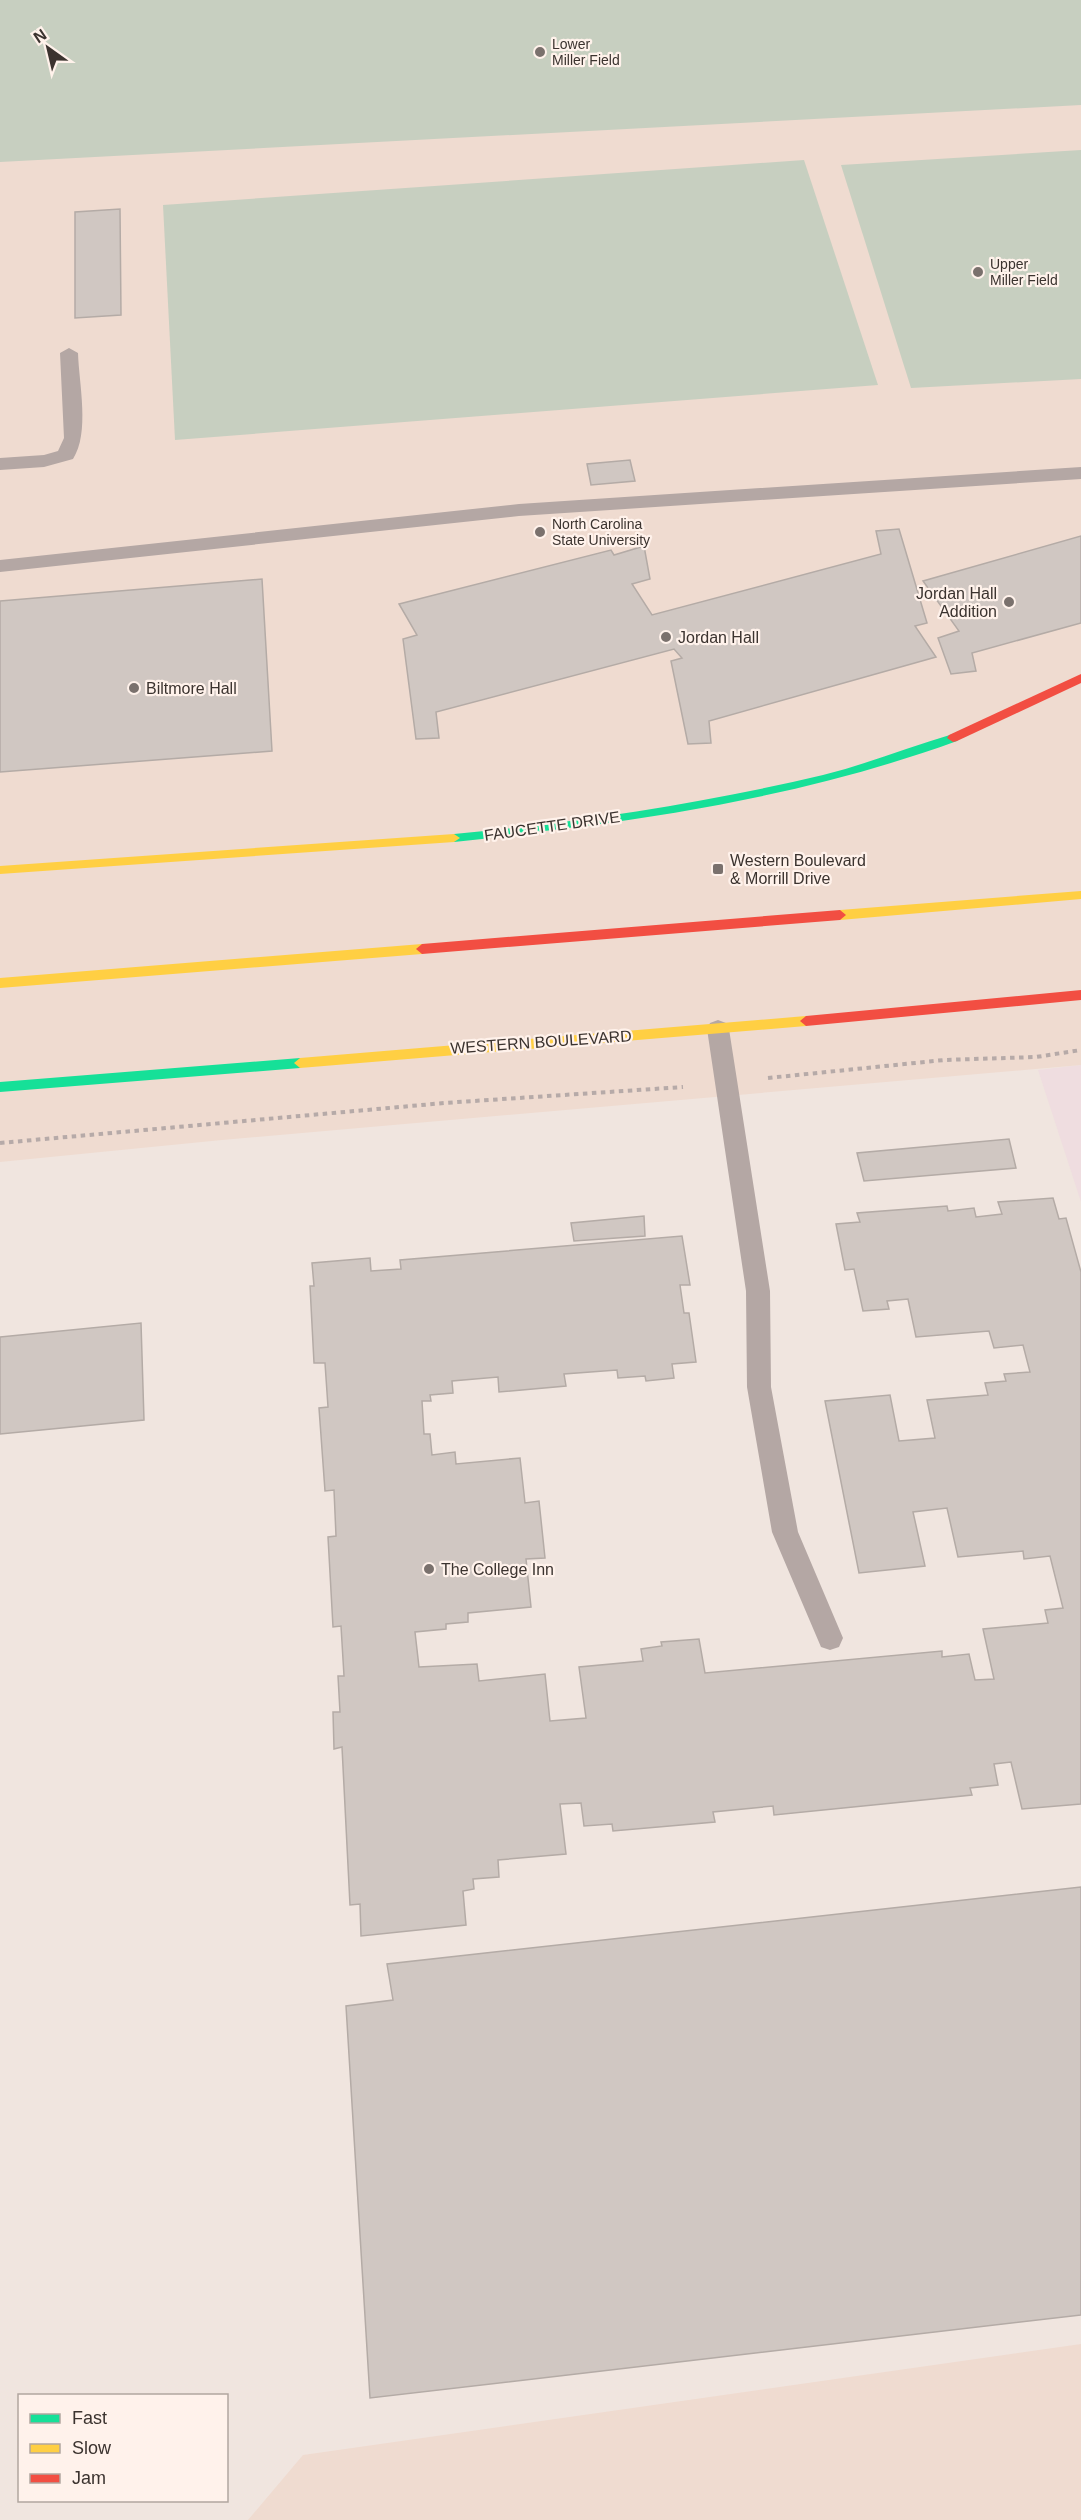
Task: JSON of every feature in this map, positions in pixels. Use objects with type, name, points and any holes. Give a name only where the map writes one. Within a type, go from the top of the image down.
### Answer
[{"type":"main road","name":"FAUCETTE DRIVE","points":[[0,870],[476,836],[688,807],[774,792],[849,774],[918,752],[980,728],[1081,678]]},
{"type":"main road","points":[[0,983],[1081,895]]},
{"type":"main road","name":"WESTERN BOULEVARD","points":[[0,1087],[717,1029],[1081,995]]},
{"type":"lane","points":[[0,464],[44,461],[66,455],[73,438],[69,353]]},
{"type":"lane","points":[[0,566],[519,510],[1081,473]]},
{"type":"lane","points":[[717,1029],[758,1290],[759,1386],[785,1532],[830,1638]]},
{"type":"path","points":[[783,1077],[944,1060],[1036,1057],[1081,1050]]},
{"type":"path","points":[[0,1143],[444,1103],[668,1088]]},
{"type":"shaded area","name":"North Carolina State University","points":[[0,0],[1081,0],[1081,1065],[222,1140],[0,1162]]},
{"type":"shaded area","points":[[1081,1065],[1081,1202],[1038,1070]]},
{"type":"shaded area","points":[[1081,2344],[1081,2520],[248,2520],[303,2455]]},
{"type":"green space","name":"Lower Miller Field","points":[[0,0],[1081,0],[1081,105],[0,162]]},
{"type":"green space","name":"Upper Miller Field","points":[[1081,150],[1081,379],[911,388],[841,165]]},
{"type":"green space","points":[[804,160],[878,385],[175,440],[163,205]]},
{"type":"building","points":[[120,209],[121,315],[75,318],[75,212]]},
{"type":"building","points":[[630,460],[635,481],[591,485],[587,464]]},
{"type":"building","name":"Jordan Hall","points":[[899,529],[927,623],[915,626],[936,657],[709,721],[711,743],[688,744],[671,661],[682,658],[674,649],[436,712],[439,738],[416,739],[403,639],[417,635],[399,604],[611,550],[614,555],[644,546],[650,579],[632,584],[652,615],[881,554],[876,531]]},
{"type":"building","name":"Jordan Hall Addition","points":[[1081,536],[1081,623],[972,653],[976,671],[951,674],[938,638],[959,631],[923,581]]},
{"type":"building","name":"Biltmore Hall","points":[[262,579],[272,751],[0,772],[0,601]]},
{"type":"building","points":[[1009,1139],[1016,1168],[864,1181],[857,1153]]},
{"type":"building","name":"The College Inn","points":[[1053,1198],[1059,1219],[1066,1218],[1081,1272],[1081,1804],[1022,1809],[1011,1762],[994,1764],[998,1785],[970,1788],[972,1795],[774,1815],[773,1806],[713,1812],[715,1822],[613,1831],[612,1824],[584,1826],[581,1803],[560,1804],[566,1854],[498,1860],[499,1877],[473,1879],[474,1889],[463,1891],[466,1925],[361,1936],[360,1904],[350,1905],[342,1747],[334,1749],[333,1712],[340,1712],[338,1676],[344,1676],[341,1626],[333,1627],[328,1537],[336,1536],[334,1490],[325,1491],[319,1408],[328,1407],[325,1363],[314,1363],[310,1286],[314,1286],[312,1263],[370,1258],[371,1271],[401,1269],[400,1260],[682,1236],[690,1285],[680,1285],[684,1313],[689,1313],[696,1362],[672,1364],[674,1378],[646,1381],[645,1376],[618,1378],[617,1370],[564,1374],[566,1386],[499,1392],[498,1377],[452,1381],[453,1393],[430,1395],[431,1401],[422,1401],[424,1434],[430,1434],[432,1455],[455,1452],[456,1464],[520,1458],[525,1503],[539,1501],[545,1558],[526,1559],[531,1607],[468,1613],[468,1622],[446,1624],[446,1629],[415,1632],[419,1667],[477,1664],[479,1681],[545,1674],[550,1721],[586,1718],[579,1667],[643,1661],[641,1649],[662,1646],[661,1642],[699,1639],[705,1673],[942,1651],[942,1657],[969,1654],[975,1680],[994,1679],[983,1629],[1048,1623],[1045,1610],[1063,1608],[1050,1556],[1024,1559],[1023,1551],[958,1557],[947,1508],[913,1512],[925,1566],[859,1573],[825,1401],[890,1395],[899,1441],[935,1438],[927,1400],[988,1395],[985,1383],[1006,1381],[1004,1374],[1030,1372],[1023,1345],[994,1348],[989,1331],[916,1337],[908,1299],[887,1301],[889,1309],[863,1311],[854,1269],[845,1270],[836,1224],[860,1222],[857,1213],[947,1206],[948,1211],[974,1208],[976,1217],[1002,1214],[998,1202]]},
{"type":"building","points":[[644,1216],[645,1236],[574,1241],[571,1223]]},
{"type":"building","points":[[141,1323],[144,1420],[0,1434],[0,1337]]},
{"type":"building","points":[[1081,1887],[1081,2315],[370,2398],[346,2006],[393,2000],[387,1964]]},
{"type":"traffic: fast","points":[[454,838],[604,819],[737,798],[868,767],[953,738]]},
{"type":"traffic: fast","points":[[0,1087],[300,1063]]},
{"type":"traffic: slow","points":[[0,870],[454,838]]},
{"type":"traffic: slow","points":[[840,915],[1081,895]]},
{"type":"traffic: slow","points":[[0,983],[422,949]]},
{"type":"traffic: slow","points":[[300,1063],[806,1021]]},
{"type":"traffic: jam","points":[[953,738],[1081,678]]},
{"type":"traffic: jam","points":[[422,949],[840,915]]},
{"type":"traffic: jam","points":[[806,1021],[1081,995]]},
{"type":"place","name":"Lower Miller Field","points":[[540,52]]},
{"type":"place","name":"Upper Miller Field","points":[[978,272]]},
{"type":"place","name":"North Carolina State University","points":[[540,532]]},
{"type":"place","name":"Jordan Hall Addition","points":[[1009,602]]},
{"type":"place","name":"Jordan Hall","points":[[666,637]]},
{"type":"place","name":"Biltmore Hall","points":[[134,688]]},
{"type":"place","name":"Western Boulevard & Morrill Drive","points":[[718,869]]},
{"type":"place","name":"The College Inn","points":[[429,1569]]}]
